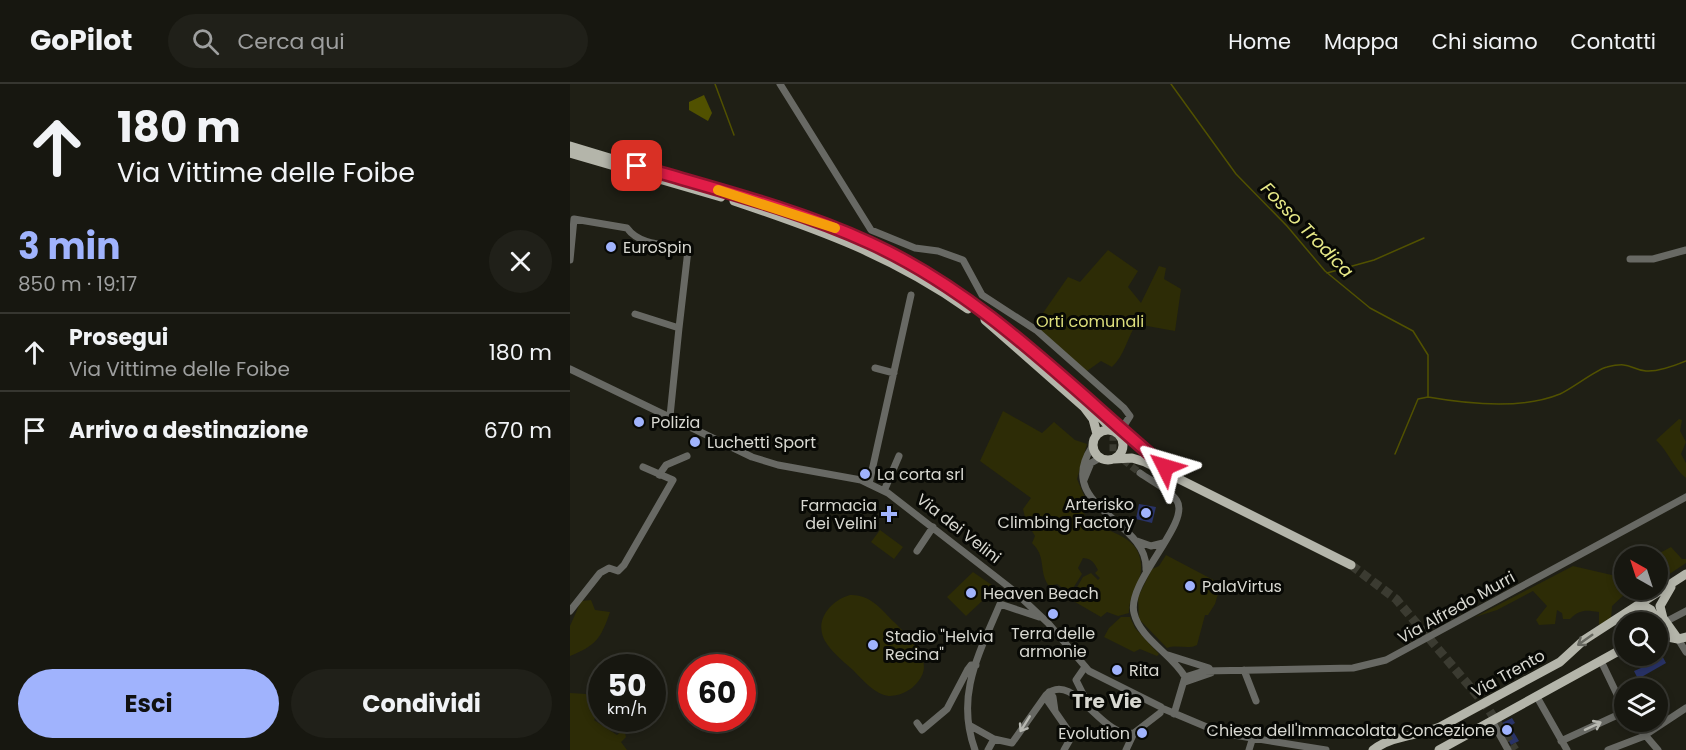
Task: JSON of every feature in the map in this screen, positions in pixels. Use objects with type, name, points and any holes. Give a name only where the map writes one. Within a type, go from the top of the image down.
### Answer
[{"type":"main road","points":[[570,146],[798,215],[871,243],[950,288],[1009,330],[1183,482]]},
{"type":"main road","points":[[570,153],[734,201],[825,232],[904,268],[962,304],[1018,347],[1084,407],[1093,418],[1097,434],[1092,447],[1100,458],[1139,460],[1351,565]]},
{"type":"main road","points":[[1066,379],[1112,430],[1119,434],[1123,442],[1183,482]]},
{"type":"main road","points":[[1097,434],[1112,430]]},
{"type":"main road","points":[[1114,459],[1121,452],[1123,442]]},
{"type":"main road","name":"Via Trento","points":[[1377,749],[1396,738],[1431,731],[1560,662],[1584,640],[1686,574]]},
{"type":"main road","points":[[1658,612],[1661,602],[1674,583]]},
{"type":"main road","points":[[1634,608],[1644,606],[1652,612]]},
{"type":"main road","points":[[1670,622],[1682,638]]},
{"type":"main road","points":[[1440,750],[1614,654]]},
{"type":"street","points":[[780,84],[871,230],[915,248],[938,251],[963,260],[982,295],[1036,330],[1124,408],[1130,416],[1124,427]]},
{"type":"street","points":[[570,260],[574,219],[627,228],[633,236],[645,242],[685,249],[670,416]]},
{"type":"street","points":[[1630,259],[1653,259],[1686,250]]},
{"type":"street","points":[[869,484],[911,295]]},
{"type":"street","points":[[635,314],[679,328]]},
{"type":"street","points":[[875,368],[894,373]]},
{"type":"street","name":"Via dei Velini","points":[[570,369],[752,457],[778,465],[869,484],[884,491],[998,577],[1043,619],[1085,667],[1158,710],[1221,733],[1326,750]]},
{"type":"street","points":[[1092,447],[1082,470],[1084,482],[1098,505],[1133,539],[1146,559],[1146,571]]},
{"type":"street","points":[[660,475],[666,465],[687,456]]},
{"type":"street","points":[[884,491],[899,456]]},
{"type":"street","points":[[1084,482],[1091,463],[1100,458]]},
{"type":"street","points":[[570,611],[600,573],[609,568],[618,570],[624,565],[673,480],[643,467]]},
{"type":"street","points":[[1140,473],[1178,503],[1180,512],[1146,571],[1134,600],[1134,614],[1146,633],[1166,654],[1185,680]]},
{"type":"street","name":"Via Alfredo Murri","points":[[1219,670],[1353,668],[1386,660],[1686,496]]},
{"type":"street","points":[[917,551],[933,527]]},
{"type":"street","points":[[1133,539],[1151,546],[1163,543]]},
{"type":"street","points":[[975,750],[965,702],[976,665],[1000,604],[1018,608],[1043,619]]},
{"type":"street","points":[[1670,622],[1686,611]]},
{"type":"street","points":[[1682,638],[1686,652]]},
{"type":"street","points":[[1166,654],[1219,670]]},
{"type":"street","points":[[1601,661],[1614,689]]},
{"type":"street","points":[[917,723],[922,730],[947,709],[968,669],[976,665]]},
{"type":"street","points":[[1085,667],[1076,680],[1093,712]]},
{"type":"street","points":[[1174,714],[1185,680],[1197,672],[1219,670]]},
{"type":"street","points":[[1244,670],[1256,701]]},
{"type":"street","points":[[969,725],[994,739],[1012,743],[1053,689],[1067,690],[1118,732],[1134,733]]},
{"type":"street","points":[[1047,694],[1053,697],[1055,711],[1072,736],[1064,750]]},
{"type":"street","points":[[1537,697],[1567,750]]},
{"type":"street","points":[[1608,750],[1646,735],[1686,708]]},
{"type":"street","points":[[1126,750],[1134,733],[1158,710]]},
{"type":"street","points":[[1561,741],[1614,715]]},
{"type":"street","points":[[1492,721],[1508,750]]},
{"type":"street","points":[[1643,732],[1658,750]]},
{"type":"street","points":[[1250,750],[1253,737]]},
{"type":"street","points":[[988,750],[994,739]]},
{"type":"green space","name":"Orti comunali","points":[[1108,250],[1138,271],[1128,287],[1141,303],[1159,266],[1166,268],[1164,279],[1181,289],[1175,331],[1136,324],[1122,353],[1112,367],[1101,361],[1087,371],[1034,326],[1068,277],[1080,282]]},
{"type":"green space","points":[[1003,411],[1042,433],[1054,422],[1075,440],[1087,444],[1077,479],[1086,500],[1080,505],[1083,512],[1094,523],[1127,540],[1139,554],[1141,571],[1129,606],[1129,613],[1118,616],[1107,612],[1101,617],[1070,599],[1083,577],[1091,573],[1098,580],[1100,578],[1095,573],[1098,570],[1089,559],[1083,558],[1078,568],[1082,574],[1070,593],[1057,584],[1049,586],[1037,548],[1032,543],[1035,536],[1026,521],[1023,509],[1031,498],[980,461]]},
{"type":"green space","points":[[1679,419],[1682,420],[1680,431],[1686,442],[1681,454],[1686,463],[1686,478],[1656,440]]},
{"type":"green space","points":[[880,530],[903,547],[894,559],[871,542]]},
{"type":"green space","points":[[1671,547],[1682,559],[1686,559],[1686,563],[1668,575],[1668,549]]},
{"type":"green space","points":[[1166,555],[1221,584],[1215,604],[1208,615],[1205,615],[1197,645],[1194,646],[1167,648],[1139,619],[1138,597],[1152,569],[1159,566]]},
{"type":"green space","points":[[1573,566],[1614,576],[1614,600],[1618,600],[1612,606],[1611,619],[1599,625],[1599,612],[1580,612],[1570,619],[1563,619],[1562,613],[1557,610],[1555,624],[1539,625],[1536,620],[1547,606],[1533,591],[1497,610],[1475,617]]},
{"type":"green space","name":"Heaven Beach","points":[[973,572],[996,588],[966,616],[947,597]]},
{"type":"green space","points":[[850,595],[857,595],[875,603],[908,636],[920,652],[924,669],[921,677],[909,690],[889,696],[874,690],[827,644],[821,628],[825,614],[835,602]]},
{"type":"green space","points":[[591,600],[595,610],[610,612],[607,621],[600,635],[591,645],[570,656],[570,626],[581,601]]},
{"type":"green space","points":[[1121,617],[1130,617],[1135,628],[1159,654],[1157,656],[1140,649],[1134,652],[1104,637],[1109,628]]},
{"type":"green space","points":[[570,693],[588,694],[588,732],[612,732],[617,735],[625,732],[626,737],[621,742],[627,750],[570,750]]},
{"type":"shaded area","points":[[704,95],[712,113],[708,121],[689,110],[689,102]]},
{"type":"building","name":"Arterisko Climbing Factory","points":[[1139,504],[1156,507],[1152,523],[1136,519]]},
{"type":"building","points":[[1640,666],[1661,666],[1638,678],[1634,671],[1641,668]]},
{"type":"building","name":"Chiesa dell'Immacolata Concezione","points":[[1512,718],[1515,723],[1510,726],[1519,741],[1511,745],[1500,724]]},
{"type":"waterway","points":[[715,84],[734,135]]},
{"type":"waterway","name":"Fosso Trodica","points":[[1171,84],[1236,174],[1287,226],[1325,271],[1370,308],[1413,331],[1428,355],[1428,397],[1494,404],[1529,402],[1560,394],[1607,367],[1625,365],[1651,371],[1686,361]]},
{"type":"waterway","points":[[1327,273],[1374,260],[1424,238]]},
{"type":"waterway","points":[[1395,454],[1418,399],[1428,397]]},
{"type":"tunnel","points":[[1123,427],[1113,438],[1113,452],[1140,473]]},
{"type":"tunnel","points":[[1351,565],[1396,599],[1487,707],[1515,750]]},
{"type":"slow traffic","points":[[718,190],[835,228]]},
{"type":"place","name":"EuroSpin","points":[[611,247]]},
{"type":"place","name":"Polizia","points":[[639,422]]},
{"type":"place","name":"Luchetti Sport","points":[[695,442]]},
{"type":"place","name":"La corta srl","points":[[865,474]]},
{"type":"place","name":"Arterisko Climbing Factory","points":[[1146,513]]},
{"type":"place","name":"Farmacia dei Velini","points":[[889,514]]},
{"type":"place","name":"PalaVirtus","points":[[1190,586]]},
{"type":"place","name":"Heaven Beach","points":[[971,593]]},
{"type":"place","name":"Terra delle armonie","points":[[1053,614]]},
{"type":"place","name":"Stadio \"Helvia Recina\"","points":[[873,645]]},
{"type":"place","name":"Rita","points":[[1117,670]]},
{"type":"place","name":"Chiesa dell'Immacolata Concezione","points":[[1507,730]]},
{"type":"place","name":"Evolution","points":[[1142,733]]},
{"type":"district","name":"Tre Vie","points":[[1107,701]]},
{"type":"route","points":[[637,166],[828,225],[871,243],[914,266],[950,288],[1009,330],[1165,467]]}]
